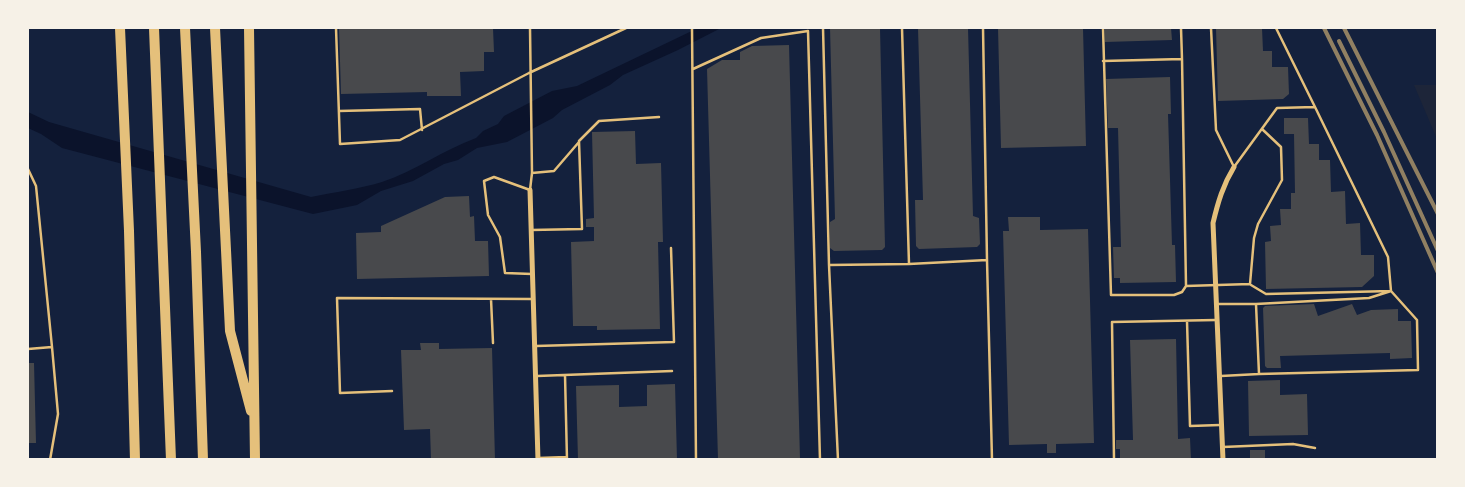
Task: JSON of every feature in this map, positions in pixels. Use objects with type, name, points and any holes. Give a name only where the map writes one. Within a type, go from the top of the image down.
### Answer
[{"type":"highway","points":[[120,28],[135,460]]},
{"type":"highway","points":[[154,28],[171,460]]},
{"type":"highway","points":[[185,28],[196,252],[203,460]]},
{"type":"highway","points":[[214,28],[230,331],[255,427]]},
{"type":"highway","points":[[249,28],[255,460]]},
{"type":"street","points":[[1223,460],[1214,223],[1218,200],[1234,167]]},
{"type":"street","points":[[530,190],[538,459]]},
{"type":"lane","points":[[336,28],[340,144],[400,140],[529,73],[626,28]]},
{"type":"lane","points":[[530,28],[529,73],[532,174],[530,190],[494,177],[484,181],[488,215],[500,237],[504,273],[532,274]]},
{"type":"lane","points":[[692,28],[696,460]]},
{"type":"lane","points":[[823,28],[829,266],[838,460]]},
{"type":"lane","points":[[902,28],[908,264]]},
{"type":"lane","points":[[983,28],[992,460]]},
{"type":"lane","points":[[1102,28],[1111,295],[1174,295],[1182,292],[1186,286],[1182,28]]},
{"type":"lane","points":[[1211,28],[1216,130],[1234,167],[1277,108],[1315,107]]},
{"type":"lane","points":[[1220,376],[1418,370],[1417,320],[1391,291],[1388,257],[1276,28]]},
{"type":"lane","points":[[693,69],[761,38],[808,31],[820,460]]},
{"type":"lane","points":[[1103,61],[1182,59]]},
{"type":"lane","points":[[339,111],[420,109],[422,130]]},
{"type":"lane","points":[[532,174],[554,171],[599,121],[658,117]]},
{"type":"lane","points":[[1250,284],[1254,238],[1258,224],[1282,180],[1281,147],[1262,129]]},
{"type":"lane","points":[[531,230],[582,229],[580,141]]},
{"type":"lane","points":[[28,169],[36,186],[58,414],[50,460]]},
{"type":"lane","points":[[535,346],[674,342],[671,248]]},
{"type":"lane","points":[[829,266],[987,260]]},
{"type":"lane","points":[[1186,286],[1250,284],[1266,294],[1391,291]]},
{"type":"lane","points":[[1217,304],[1256,304],[1369,298],[1391,291]]},
{"type":"lane","points":[[392,392],[340,393],[337,298],[533,299]]},
{"type":"lane","points":[[491,299],[493,343]]},
{"type":"lane","points":[[1256,304],[1259,374]]},
{"type":"lane","points":[[1114,459],[1112,322],[1218,320]]},
{"type":"lane","points":[[1187,321],[1190,426],[1222,425]]},
{"type":"lane","points":[[28,348],[52,348]]},
{"type":"lane","points":[[535,376],[672,371]]},
{"type":"lane","points":[[538,459],[567,458],[565,375]]},
{"type":"lane","points":[[1223,447],[1293,444],[1315,448]]},
{"type":"shaded area","points":[[698,28],[721,28],[623,75],[610,85],[562,110],[553,118],[507,142],[477,148],[458,160],[444,164],[413,181],[381,191],[357,205],[313,214],[62,148],[28,128],[28,112],[49,122],[311,197],[365,187],[394,177],[476,138],[483,131],[498,124],[504,116],[552,91],[577,86]]},
{"type":"shaded area","points":[[1414,85],[1437,85],[1437,139]]},
{"type":"building","points":[[339,28],[493,28],[494,52],[484,52],[484,71],[460,72],[461,96],[427,96],[427,92],[341,94]]},
{"type":"building","points":[[830,28],[880,28],[885,247],[882,250],[834,251],[830,248],[830,222],[835,219]]},
{"type":"building","points":[[918,28],[968,28],[973,216],[979,218],[980,244],[977,247],[919,249],[916,246],[915,200],[923,200]]},
{"type":"building","points":[[998,28],[1083,28],[1086,146],[1001,148]]},
{"type":"building","points":[[1105,28],[1171,28],[1172,40],[1105,42]]},
{"type":"building","points":[[1216,28],[1262,28],[1263,51],[1272,51],[1272,67],[1288,67],[1289,94],[1283,99],[1218,101]]},
{"type":"building","points":[[789,45],[800,459],[718,460],[707,69],[722,60],[740,60],[740,52],[752,46]]},
{"type":"building","points":[[1170,77],[1171,114],[1168,114],[1172,245],[1175,245],[1176,282],[1120,283],[1120,278],[1114,278],[1113,247],[1121,247],[1118,128],[1108,128],[1106,79]]},
{"type":"building","points":[[1284,118],[1308,118],[1309,144],[1319,144],[1319,160],[1330,160],[1331,192],[1345,191],[1346,224],[1360,223],[1361,255],[1374,255],[1374,276],[1362,287],[1266,289],[1265,242],[1271,241],[1270,226],[1281,225],[1280,209],[1291,209],[1291,193],[1295,193],[1294,134],[1284,134]]},
{"type":"building","points":[[635,131],[636,164],[661,163],[663,242],[658,242],[660,329],[597,330],[597,326],[573,326],[571,242],[594,241],[594,227],[586,227],[586,219],[594,218],[592,132]]},
{"type":"building","points":[[469,196],[470,217],[474,216],[475,241],[488,241],[489,276],[357,279],[356,233],[381,232],[381,226],[445,197]]},
{"type":"building","points":[[1008,217],[1040,217],[1040,230],[1088,229],[1094,443],[1056,444],[1056,453],[1047,453],[1047,444],[1009,445],[1003,231],[1009,231]]},
{"type":"building","points":[[1314,304],[1318,316],[1352,304],[1357,315],[1371,310],[1398,309],[1398,321],[1411,321],[1412,358],[1390,359],[1390,353],[1280,356],[1281,368],[1267,368],[1265,366],[1263,308],[1265,306]]},
{"type":"building","points":[[1176,339],[1178,439],[1190,438],[1191,460],[1120,460],[1120,449],[1116,449],[1116,440],[1133,440],[1130,340]]},
{"type":"building","points":[[420,343],[439,343],[439,349],[492,348],[495,460],[431,460],[430,429],[404,430],[401,350],[421,350]]},
{"type":"building","points":[[28,363],[34,363],[36,443],[28,443]]},
{"type":"building","points":[[1280,380],[1280,395],[1307,394],[1308,435],[1249,436],[1248,381]]},
{"type":"building","points":[[675,384],[677,460],[578,460],[576,386],[619,385],[619,407],[647,406],[647,385]]},
{"type":"building","points":[[1250,450],[1265,450],[1265,460],[1250,460]]},
{"type":"railway","points":[[1324,28],[1377,135],[1438,273]]},
{"type":"railway","points":[[1344,28],[1438,214]]},
{"type":"railway","points":[[1339,41],[1384,132],[1438,251]]}]
